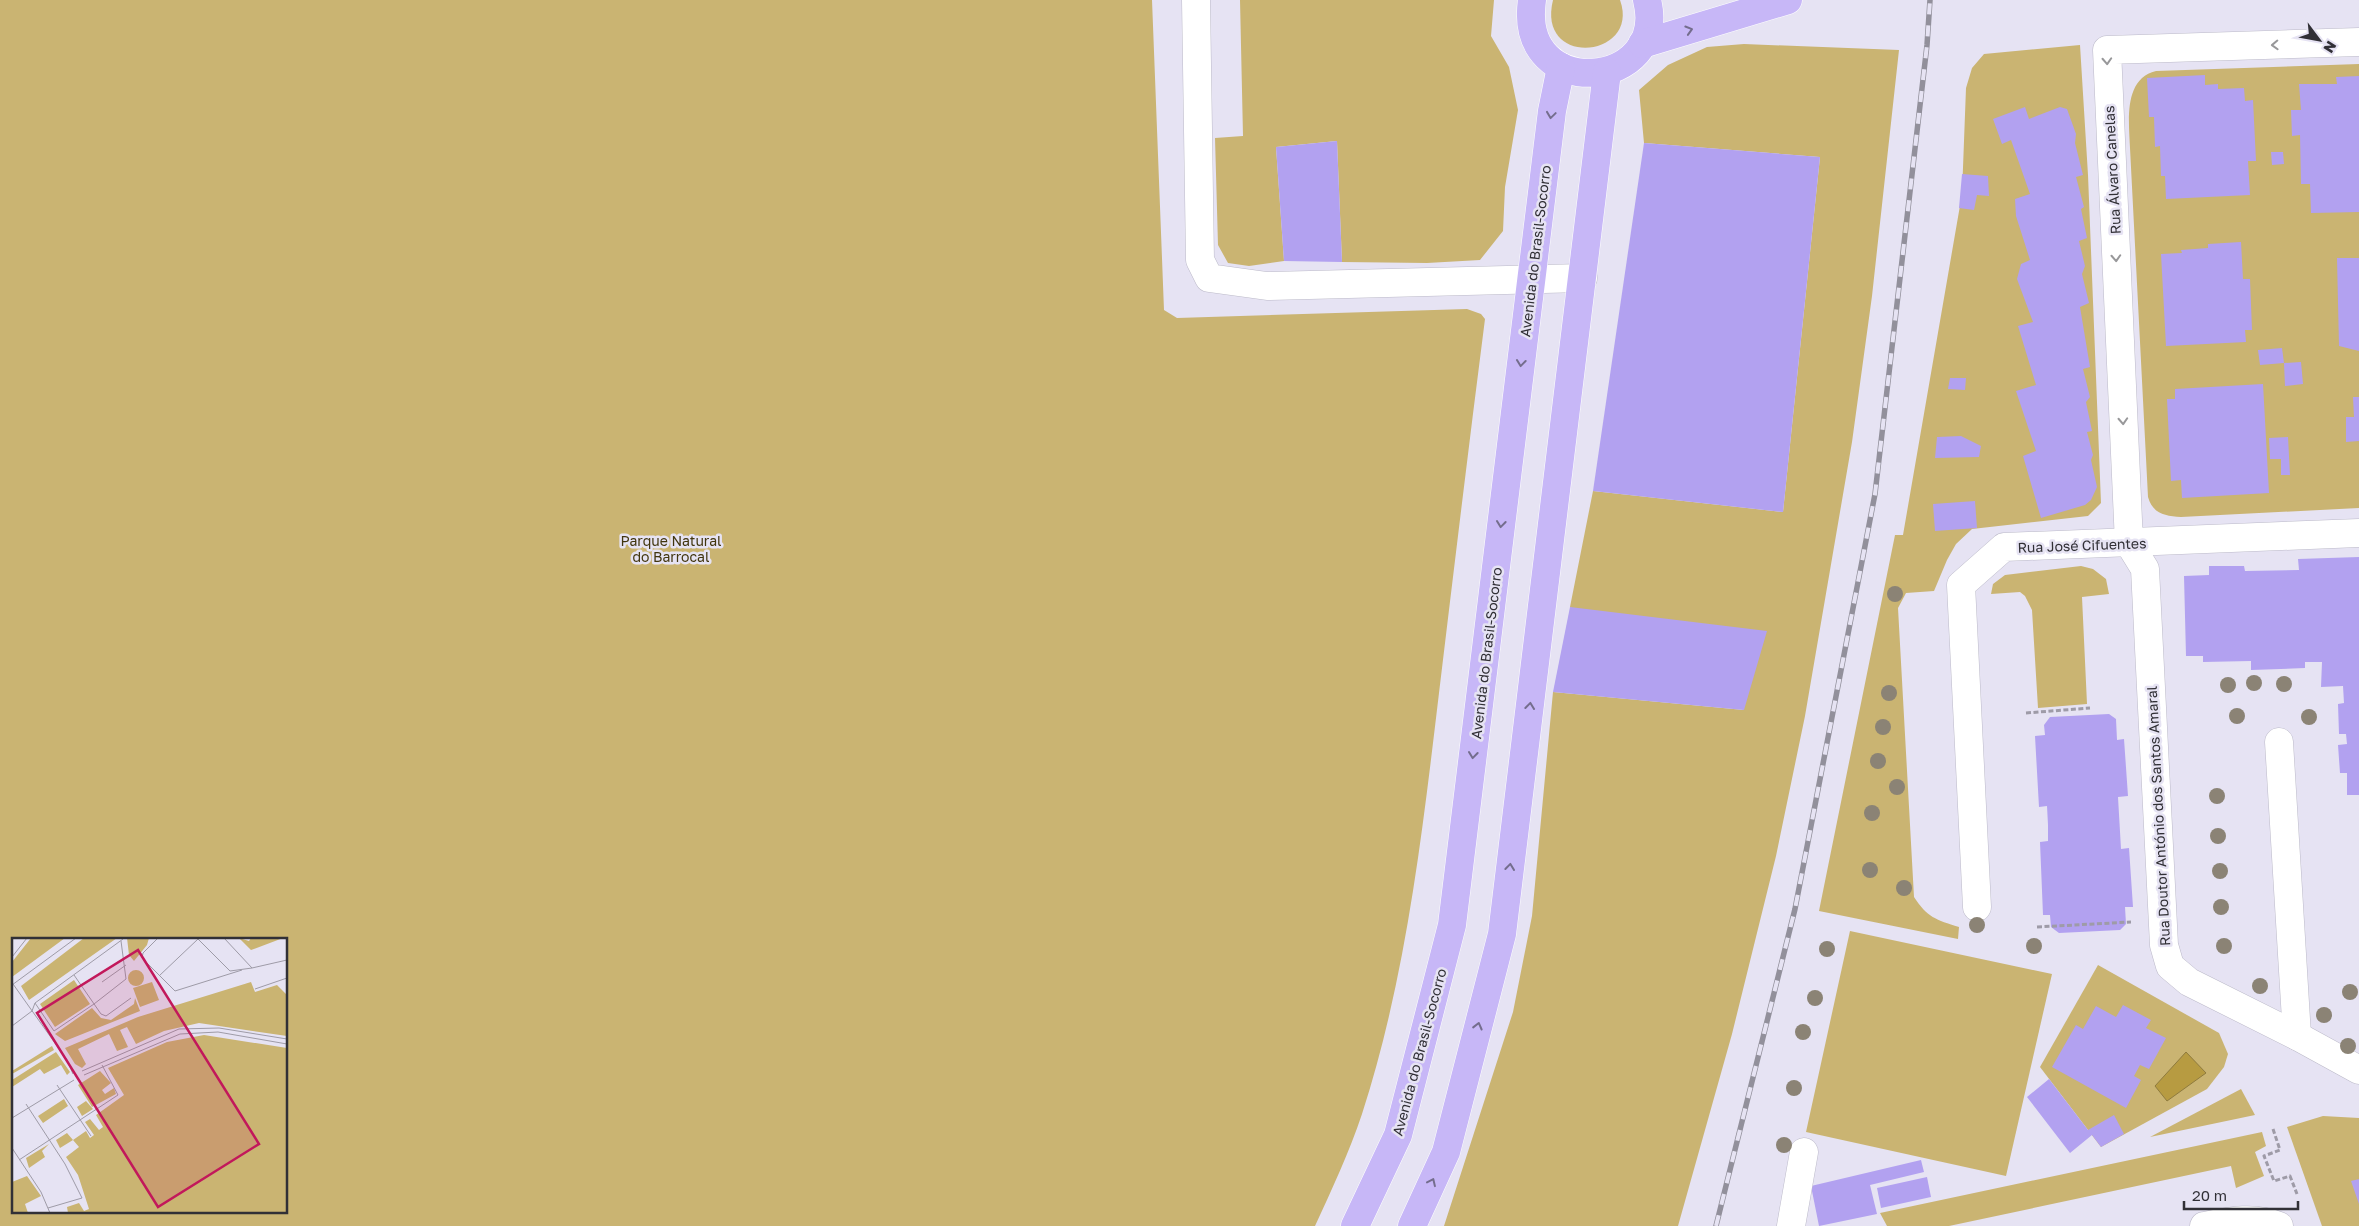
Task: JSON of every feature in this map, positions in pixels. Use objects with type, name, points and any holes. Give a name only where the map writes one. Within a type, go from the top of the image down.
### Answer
[{"type":"main road","points":[[1532,0],[1530,18],[1534,38],[1545,55],[1561,67],[1576,73],[1591,75],[1621,66],[1633,56],[1642,44],[1648,27],[1650,9],[1648,0]]},
{"type":"main road","points":[[1642,44],[1788,0]]},
{"type":"main road","name":"Avenida do Brasil-Socorro","points":[[1356,1226],[1398,1135],[1452,925],[1552,111],[1561,67]]},
{"type":"main road","points":[[1412,1226],[1446,1152],[1502,934],[1583,278],[1606,72]]},
{"type":"street","points":[[1196,0],[1200,260],[1209,278],[1267,286],[1583,278]]},
{"type":"street","name":"Rua Álvaro Canelas","points":[[2129,543],[2107,50],[2359,42]]},
{"type":"street","name":"Rua José Cifuentes","points":[[1977,907],[1961,585],[2004,547],[2359,533]]},
{"type":"street","name":"Rua Doutor António dos Santos Amaral","points":[[2129,543],[2145,569],[2164,945],[2170,966],[2189,982],[2297,1036],[2359,1070]]},
{"type":"street","points":[[2279,742],[2297,1036]]},
{"type":"street","points":[[1791,1226],[1804,1152]]},
{"type":"street","points":[[2204,1226],[2237,1219],[2268,1222],[2279,1226]]},
{"type":"path","points":[[2026,713],[2090,708]]},
{"type":"path","points":[[2037,927],[2131,922]]},
{"type":"path","points":[[2273,1129],[2280,1150],[2264,1156],[2274,1182],[2290,1176],[2297,1194]]},
{"type":"green space","name":"Parque Natural do Barrocal","points":[[0,0],[1152,0],[1164,310],[1177,318],[1467,309],[1481,314],[1485,319],[1426,800],[1411,906],[1390,1011],[1362,1114],[1346,1157],[1315,1226],[0,1226]]},
{"type":"green space","points":[[1240,0],[1494,0],[1491,36],[1509,67],[1518,110],[1505,187],[1503,231],[1480,260],[1427,263],[1342,262],[1337,141],[1276,147],[1284,261],[1249,266],[1228,263],[1218,245],[1215,138],[1243,136]]},
{"type":"green space","points":[[1553,0],[1620,0],[1622,19],[1616,34],[1604,44],[1588,48],[1572,46],[1559,37],[1552,22]]},
{"type":"green space","points":[[1744,44],[1899,50],[1872,296],[1852,442],[1805,716],[1776,856],[1732,1034],[1678,1226],[1444,1226],[1513,1012],[1532,916],[1553,692],[1744,710],[1570,607],[1593,491],[1783,512],[1820,157],[1644,143],[1639,90],[1668,65],[1707,47]]},
{"type":"green space","points":[[2080,45],[2088,175],[2101,503],[2088,516],[1972,529],[1956,544],[1934,591],[1906,593],[1898,608],[1914,897],[1923,909],[1933,917],[1959,927],[1958,939],[1819,911],[1895,535],[1903,535],[1962,194],[1966,88],[1972,68],[1984,54]]},
{"type":"green space","points":[[2359,64],[2359,508],[2181,517],[2160,513],[2150,503],[2148,497],[2129,126],[2130,103],[2133,92],[2145,76],[2156,71]]},
{"type":"green space","points":[[2081,566],[2093,569],[2106,579],[2109,594],[2082,597],[2087,704],[2038,708],[2032,610],[2025,596],[2020,592],[1991,594],[1993,584],[2005,575]]},
{"type":"green space","points":[[1850,931],[2052,974],[2006,1176],[1806,1132]]},
{"type":"green space","points":[[2098,965],[2219,1033],[2228,1054],[2224,1067],[2207,1089],[2101,1147],[2040,1067]]},
{"type":"green space","points":[[2241,1089],[2255,1115],[2150,1137]]},
{"type":"green space","points":[[2323,1116],[2359,1118],[2359,1226],[2322,1226],[2287,1127]]},
{"type":"green space","points":[[2262,1132],[2266,1146],[2255,1152],[2264,1176],[2236,1188],[2231,1166],[1949,1226],[1887,1226],[1880,1213]]},
{"type":"shaded area","points":[[2186,1052],[2206,1073],[2167,1101],[2155,1086]]},
{"type":"building","points":[[2205,75],[2205,85],[2218,84],[2218,89],[2244,88],[2245,101],[2253,100],[2256,161],[2248,161],[2250,195],[2166,199],[2165,176],[2161,176],[2160,146],[2155,147],[2154,117],[2149,117],[2147,78]]},
{"type":"building","points":[[2359,76],[2359,212],[2311,213],[2310,184],[2301,184],[2300,135],[2292,136],[2291,110],[2301,110],[2299,84],[2337,84],[2336,77]]},
{"type":"building","points":[[2025,107],[2029,119],[2060,107],[2067,109],[2076,134],[2075,143],[2083,175],[2076,177],[2084,207],[2081,209],[2087,238],[2079,241],[2085,266],[2082,274],[2089,303],[2080,307],[2090,367],[2083,369],[2090,397],[2086,402],[2092,431],[2087,432],[2093,455],[2091,460],[2097,487],[2091,500],[2085,505],[2041,518],[2023,456],[2036,451],[2016,391],[2036,385],[2018,326],[2033,322],[2017,279],[2021,264],[2030,260],[2016,216],[2015,199],[2030,194],[2011,140],[2002,144],[1993,119]]},
{"type":"building","points":[[1337,141],[1342,262],[1284,261],[1276,147]]},
{"type":"building","points":[[1644,143],[1820,157],[1783,512],[1593,491]]},
{"type":"building","points":[[2271,152],[2283,152],[2284,164],[2272,165]]},
{"type":"building","points":[[1962,174],[1988,176],[1989,196],[1977,195],[1974,210],[1959,208]]},
{"type":"building","points":[[2241,242],[2243,279],[2250,279],[2252,330],[2245,330],[2246,342],[2166,346],[2161,254],[2182,253],[2181,250],[2208,248],[2208,244]]},
{"type":"building","points":[[2337,258],[2359,258],[2359,351],[2339,346]]},
{"type":"building","points":[[2282,348],[2284,363],[2260,365],[2258,350]]},
{"type":"building","points":[[2301,362],[2303,384],[2285,386],[2284,363]]},
{"type":"building","points":[[1950,378],[1966,378],[1965,390],[1948,389]]},
{"type":"building","points":[[2263,384],[2269,493],[2182,498],[2181,480],[2171,481],[2167,399],[2175,399],[2175,389]]},
{"type":"building","points":[[2353,397],[2359,397],[2359,441],[2346,442],[2346,417],[2354,417]]},
{"type":"building","points":[[1961,436],[1981,446],[1979,457],[1935,458],[1937,437]]},
{"type":"building","points":[[2288,437],[2290,475],[2281,475],[2281,459],[2270,459],[2269,438]]},
{"type":"building","points":[[1975,501],[1977,528],[1935,531],[1933,504]]},
{"type":"building","points":[[2359,557],[2359,795],[2347,795],[2347,773],[2340,773],[2338,745],[2347,744],[2346,734],[2339,734],[2338,704],[2344,703],[2343,686],[2321,687],[2322,662],[2305,662],[2305,668],[2251,670],[2251,661],[2203,662],[2203,656],[2186,656],[2184,576],[2209,575],[2209,566],[2244,566],[2245,571],[2299,570],[2298,559]]},
{"type":"building","points":[[1570,607],[1767,631],[1744,710],[1553,692]]},
{"type":"building","points":[[2109,714],[2116,719],[2117,740],[2124,739],[2128,796],[2118,797],[2121,849],[2129,848],[2133,907],[2125,907],[2126,924],[2120,930],[2059,933],[2051,927],[2050,915],[2043,915],[2040,842],[2048,841],[2048,825],[2047,806],[2039,807],[2035,736],[2045,735],[2044,725],[2050,717]]},
{"type":"building","points":[[2123,1005],[2151,1020],[2146,1028],[2166,1038],[2149,1069],[2140,1065],[2134,1076],[2141,1080],[2126,1108],[2052,1067],[2076,1025],[2083,1029],[2096,1006],[2116,1017]]},
{"type":"building","points":[[2049,1079],[2088,1130],[2114,1115],[2124,1134],[2101,1147],[2092,1135],[2070,1153],[2027,1097]]},
{"type":"building","points":[[1921,1160],[1924,1172],[1870,1185],[1877,1214],[1819,1226],[1811,1186]]},
{"type":"building","points":[[1927,1177],[1931,1197],[1881,1208],[1877,1188]]},
{"type":"building","points":[[2359,1179],[2359,1204],[2351,1181]]},
{"type":"railway","points":[[1716,1226],[1795,909],[1875,494],[1927,45],[1930,0]]}]
